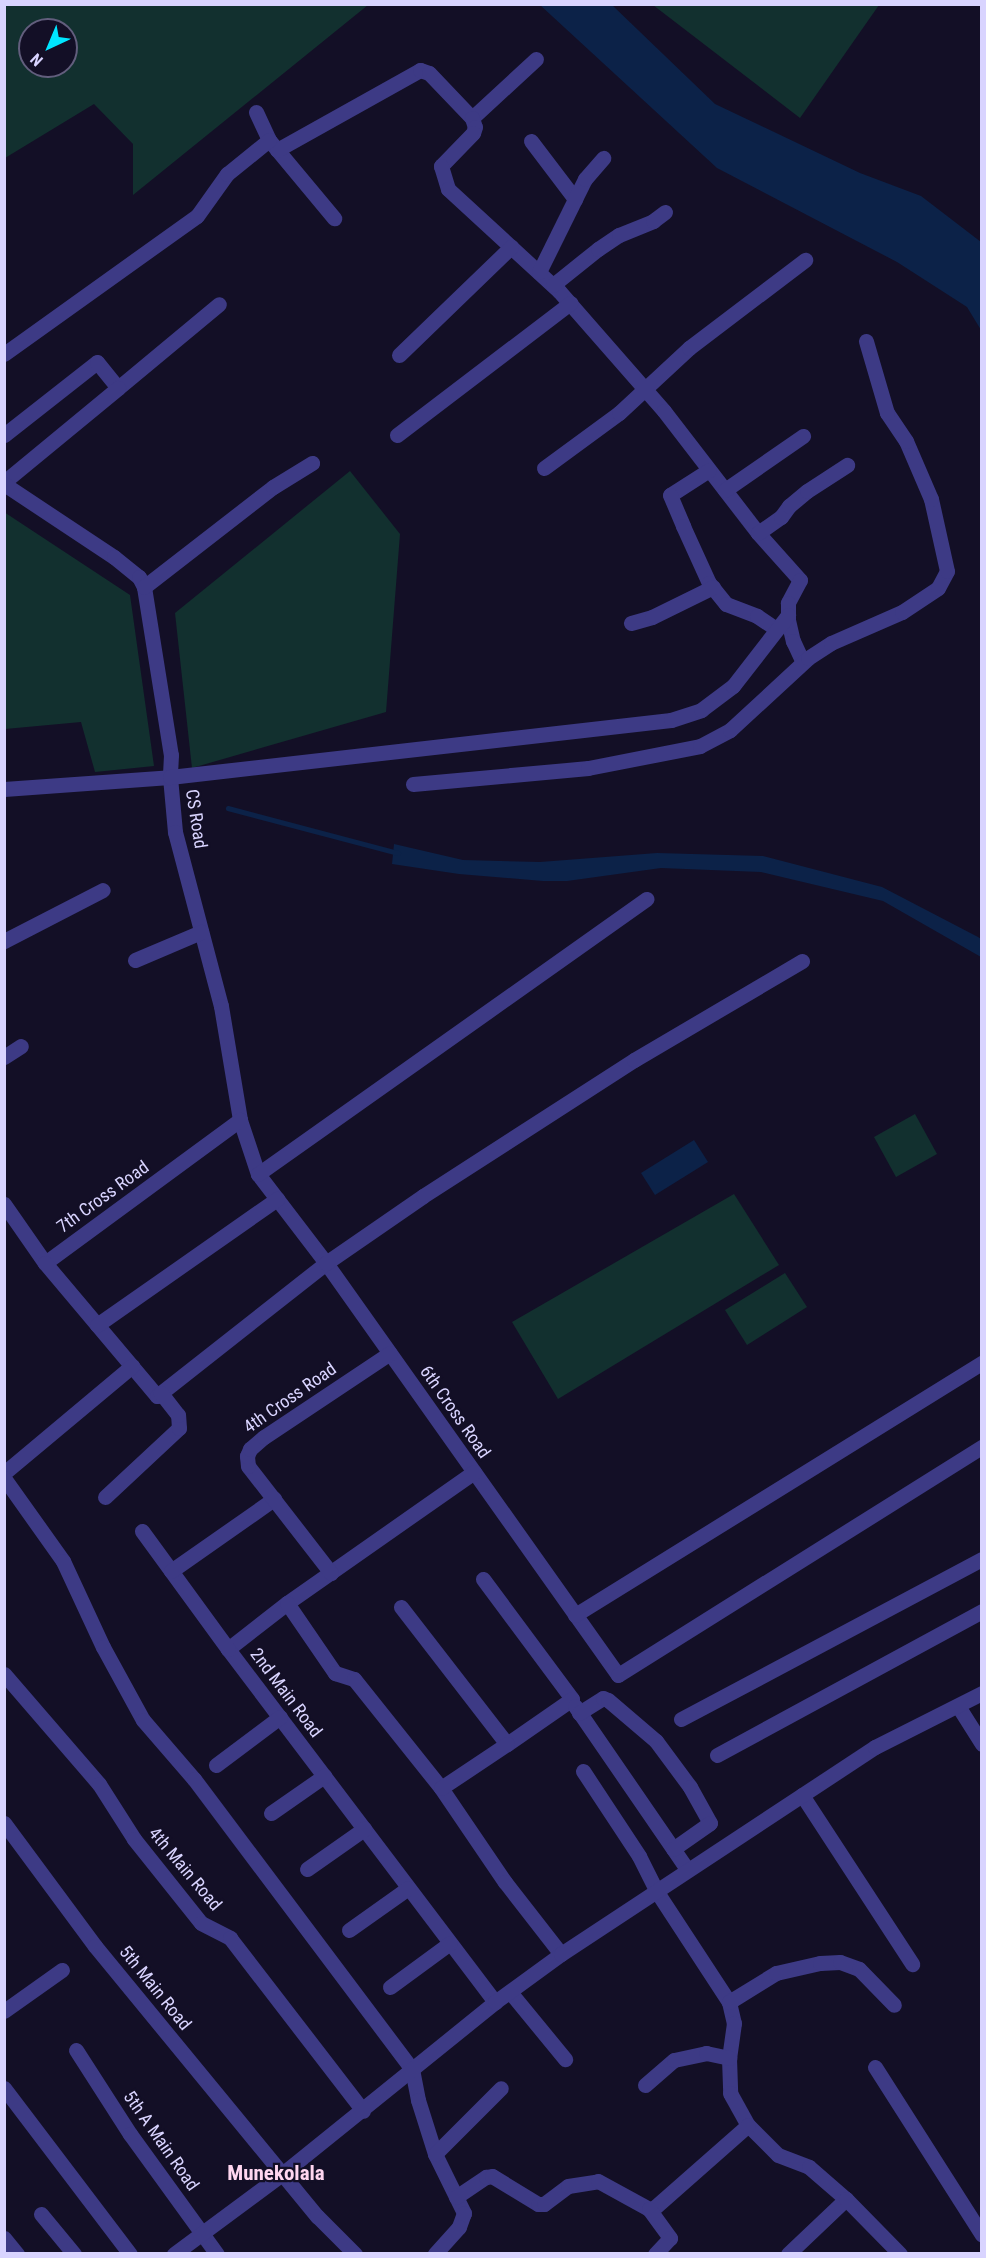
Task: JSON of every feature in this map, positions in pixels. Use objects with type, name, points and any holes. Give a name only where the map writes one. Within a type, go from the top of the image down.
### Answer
[{"type":"street","points":[[472,118],[536,59]]},
{"type":"street","points":[[4,354],[197,216],[227,174],[273,145],[420,70],[429,72],[472,118],[475,128],[441,166],[442,177],[448,189],[570,303],[644,388],[758,533],[800,580],[788,603],[788,615],[793,641],[803,662]]},
{"type":"street","points":[[256,112],[273,145],[334,218]]},
{"type":"street","points":[[531,141],[575,199]]},
{"type":"street","points":[[539,272],[585,179],[603,158]]},
{"type":"street","points":[[553,285],[598,249],[619,236],[654,221],[665,212]]},
{"type":"street","points":[[399,355],[512,247]]},
{"type":"street","points":[[544,468],[594,433],[689,348],[805,260]]},
{"type":"street","points":[[397,435],[570,303]]},
{"type":"street","points":[[219,304],[4,483],[114,557],[139,577],[144,587],[273,487],[312,463]]},
{"type":"street","points":[[413,784],[588,768],[700,746],[730,730],[803,662],[831,643],[902,612],[938,588],[947,571],[931,499],[906,441],[887,413],[866,341]]},
{"type":"street","points":[[4,435],[97,362],[118,388]]},
{"type":"street","points":[[725,490],[803,436]]},
{"type":"street","points":[[758,533],[781,517],[789,506],[807,490],[847,465]]},
{"type":"street","points":[[710,470],[670,495],[713,587],[726,603],[757,616],[776,628]]},
{"type":"street","name":"CS Road","points":[[144,587],[171,755],[170,777],[175,832],[201,932]]},
{"type":"street","points":[[631,623],[652,617],[713,587]]},
{"type":"street","points":[[4,789],[170,777],[671,720],[701,710],[733,686],[788,615]]},
{"type":"street","points":[[4,941],[103,890]]},
{"type":"street","points":[[258,1174],[646,899]]},
{"type":"street","points":[[135,960],[201,932]]},
{"type":"street","name":"6th Cross Road","points":[[201,932],[221,1006],[240,1120],[258,1174],[326,1263],[618,1675],[981,1447]]},
{"type":"street","points":[[4,1204],[45,1263],[157,1396],[326,1263],[538,1120],[802,961]]},
{"type":"street","points":[[4,1058],[21,1046]]},
{"type":"street","name":"7th Cross Road","points":[[45,1263],[240,1120]]},
{"type":"street","points":[[97,1325],[277,1199]]},
{"type":"street","name":"4th Cross Road","points":[[331,1573],[246,1461],[250,1449],[390,1353]]},
{"type":"street","points":[[575,1615],[981,1363]]},
{"type":"street","points":[[132,1366],[4,1476],[63,1561],[103,1647],[143,1720],[194,1779],[412,2069],[418,2100],[435,2154],[464,2213],[463,2221],[435,2253]]},
{"type":"street","points":[[105,1497],[179,1428],[178,1415],[161,1393]]},
{"type":"street","name":"2nd Main Road","points":[[474,1472],[287,1603],[228,1648],[495,2002]]},
{"type":"street","points":[[171,1571],[274,1499]]},
{"type":"street","points":[[142,1531],[228,1648]]},
{"type":"street","points":[[681,1719],[981,1559]]},
{"type":"street","points":[[483,1579],[572,1699],[579,1713],[687,1869]]},
{"type":"street","points":[[287,1603],[335,1673],[354,1679],[441,1788],[505,1882],[561,1954]]},
{"type":"street","points":[[400,1607],[507,1744]]},
{"type":"street","points":[[717,1755],[981,1611]]},
{"type":"street","name":"4th Main Road","points":[[4,1674],[99,1784],[134,1839],[201,1923],[230,1938],[363,2111]]},
{"type":"street","points":[[174,2253],[282,2174],[363,2111],[495,2002],[561,1954],[875,1747],[981,1694]]},
{"type":"street","points":[[579,1713],[603,1698],[628,1714],[656,1741],[690,1787],[710,1823],[673,1849]]},
{"type":"street","points":[[441,1788],[572,1699]]},
{"type":"street","points":[[958,1706],[981,1744]]},
{"type":"street","points":[[216,1765],[280,1717]]},
{"type":"street","points":[[583,1771],[639,1856],[657,1892],[729,2002],[734,2023],[729,2058],[730,2093],[748,2125],[778,2155],[809,2167],[846,2199],[900,2253]]},
{"type":"street","points":[[271,1813],[324,1776]]},
{"type":"street","points":[[802,1795],[912,1964]]},
{"type":"street","name":"5th Main Road","points":[[5,1822],[95,1946],[317,2216],[355,2253]]},
{"type":"street","points":[[308,1869],[364,1829]]},
{"type":"street","points":[[698,1832],[712,1853]]},
{"type":"street","points":[[349,1930],[408,1888]]},
{"type":"street","points":[[390,1987],[450,1943]]},
{"type":"street","points":[[729,2002],[776,1973],[820,1963],[840,1962],[859,1970],[894,2005]]},
{"type":"street","points":[[4,2011],[62,1970]]},
{"type":"street","points":[[510,1992],[565,2059]]},
{"type":"street","name":"5th A Main Road","points":[[76,2050],[130,2134],[217,2253]]},
{"type":"street","points":[[645,2085],[674,2060],[706,2053],[729,2058]]},
{"type":"street","points":[[875,2067],[981,2235]]},
{"type":"street","points":[[4,2088],[130,2253]]},
{"type":"street","points":[[435,2154],[501,2088]]},
{"type":"street","points":[[649,2209],[654,2208],[748,2125]]},
{"type":"street","points":[[456,2196],[486,2177],[492,2176],[538,2204],[544,2204],[568,2186],[598,2181],[649,2209],[670,2238],[656,2253]]},
{"type":"street","points":[[788,2253],[846,2199]]},
{"type":"street","points":[[41,2214],[74,2253]]},
{"type":"street","points":[[4,2238],[17,2253]]},
{"type":"green space","points":[[5,4],[368,4],[133,195],[133,144],[94,104],[5,158]]},
{"type":"green space","points":[[653,5],[879,5],[800,118]]},
{"type":"green space","points":[[350,471],[400,534],[386,712],[192,768],[175,613]]},
{"type":"green space","points":[[4,512],[130,595],[154,766],[95,772],[81,722],[5,729]]},
{"type":"green space","points":[[915,1114],[937,1154],[896,1177],[874,1137]]},
{"type":"green space","points":[[734,1194],[779,1265],[558,1399],[512,1322]]},
{"type":"green space","points":[[785,1273],[807,1307],[747,1345],[725,1310]]},
{"type":"water","points":[[540,5],[612,5],[715,104],[860,173],[921,196],[981,242],[981,330],[967,307],[897,262],[717,168]]},
{"type":"water","points":[[394,844],[463,860],[540,862],[657,853],[763,856],[882,887],[981,939],[981,957],[883,901],[761,872],[661,868],[567,881],[543,881],[459,874],[392,864]]},
{"type":"water","points":[[694,1140],[708,1162],[655,1195],[641,1173]]},
{"type":"waterway","points":[[228,808],[398,853]]},
{"type":"district","name":"Munekolala","points":[[276,2173]]}]
